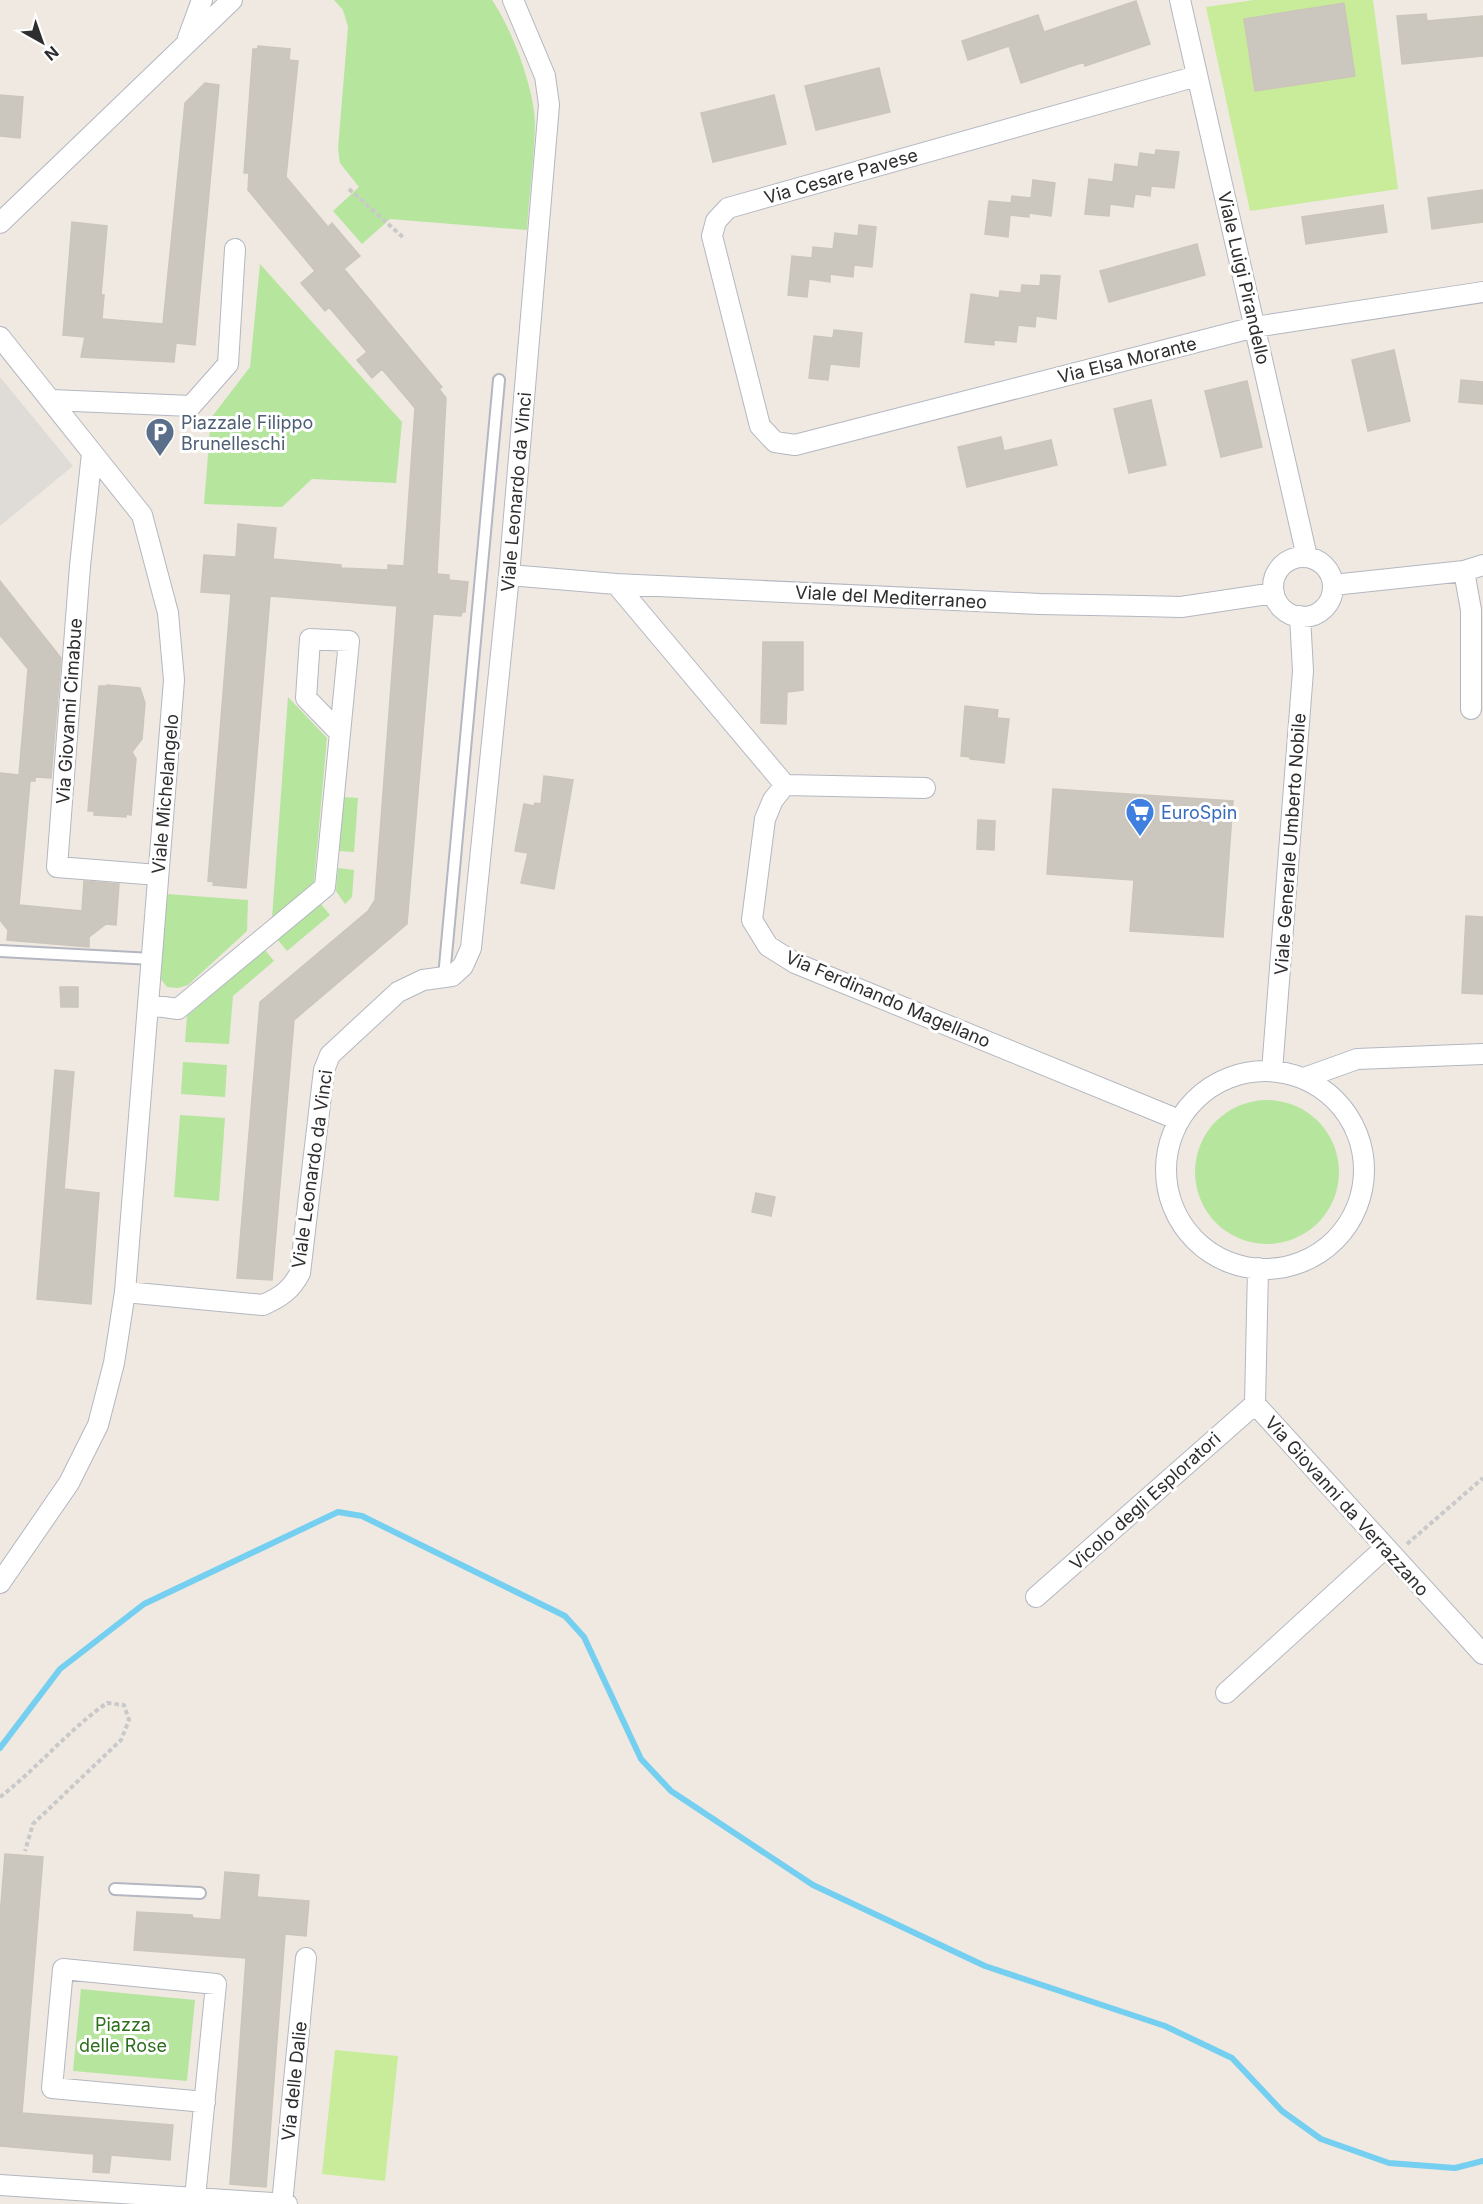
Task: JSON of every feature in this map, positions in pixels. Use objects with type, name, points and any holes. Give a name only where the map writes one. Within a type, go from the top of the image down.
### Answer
[{"type":"street","points":[[186,44],[202,0]]},
{"type":"street","points":[[0,223],[232,0]]},
{"type":"street","name":"Viale Leonardo da Vinci","points":[[124,1298],[264,1305],[281,1298],[294,1285],[300,1273],[324,1070],[330,1055],[398,992],[423,980],[452,976],[463,966],[471,948],[508,575],[549,105],[544,76],[513,0]]},
{"type":"street","name":"Viale Luigi Pirandello","points":[[1180,0],[1307,557]]},
{"type":"street","name":"Via Cesare Pavese","points":[[776,442],[760,426],[712,236],[716,221],[728,208],[1197,76]]},
{"type":"street","points":[[51,400],[191,406],[228,364],[235,249]]},
{"type":"street","name":"Via Elsa Morante","points":[[776,442],[795,445],[1255,327],[1483,292]]},
{"type":"street","name":"Viale Michelangelo","points":[[0,337],[142,515],[168,613],[174,680],[124,1298],[114,1363],[98,1425],[69,1483],[0,1583]]},
{"type":"street","name":"Via Giovanni Cimabue","points":[[92,453],[57,867],[158,875]]},
{"type":"street","points":[[1297,557],[1317,560],[1325,566],[1333,585],[1332,595],[1327,604],[1320,612],[1310,616],[1300,616],[1283,609],[1274,593],[1276,574],[1281,566],[1297,557]]},
{"type":"street","points":[[1333,585],[1474,568],[1471,610],[1471,709]]},
{"type":"street","name":"Viale del Mediterraneo","points":[[508,575],[616,584],[1040,604],[1181,607],[1274,593]]},
{"type":"street","points":[[616,584],[785,785],[925,788]]},
{"type":"street","name":"Viale Generale Umberto Nobile","points":[[1272,1071],[1303,671],[1300,616]]},
{"type":"street","points":[[149,1005],[178,1009],[325,886],[340,733]]},
{"type":"street","name":"Via Ferdinando Magellano","points":[[785,785],[773,800],[765,819],[752,920],[768,946],[795,963],[1179,1120]]},
{"type":"street","points":[[1304,1078],[1356,1059],[1483,1054]]},
{"type":"street","points":[[1272,1071],[1304,1078],[1330,1095],[1350,1118],[1362,1147],[1364,1177],[1357,1207],[1341,1234],[1317,1254],[1289,1266],[1258,1269],[1230,1263],[1205,1249],[1185,1228],[1171,1203],[1166,1175],[1168,1146],[1179,1120],[1196,1098],[1219,1082],[1244,1073],[1272,1071]]},
{"type":"street","name":"Via Giovanni da Verrazzano","points":[[1258,1269],[1255,1404],[1483,1654]]},
{"type":"street","name":"Vicolo degli Esploratori","points":[[1036,1597],[1255,1404]]},
{"type":"street","points":[[1226,1693],[1389,1552]]},
{"type":"street","name":"Via delle Dalie","points":[[282,2204],[306,1958]]},
{"type":"street","points":[[195,2198],[216,1984],[63,1969],[52,2088],[204,2102]]},
{"type":"street","points":[[0,2185],[287,2204]]},
{"type":"lane","name":"Viale Leonardo da Vinci","points":[[444,977],[499,380]]},
{"type":"lane","points":[[0,951],[153,959]]},
{"type":"lane","points":[[115,1888],[200,1893]]},
{"type":"path","points":[[349,189],[405,239]]},
{"type":"path","points":[[1389,1552],[1483,1478]]},
{"type":"path","points":[[0,1797],[86,1718],[107,1703],[124,1705],[129,1720],[121,1740],[33,1824],[25,1851]]},
{"type":"green space","points":[[334,0],[492,0],[500,12],[521,60],[534,111],[535,125],[527,230],[390,219],[362,244],[333,211],[359,187],[340,163],[338,149],[348,27],[343,10]]},
{"type":"green space","points":[[1254,0],[1373,0],[1398,189],[1250,211],[1206,7]]},
{"type":"green space","points":[[260,264],[402,422],[396,483],[312,479],[282,507],[204,504],[211,418],[250,367]]},
{"type":"green space","points":[[288,697],[327,738],[314,882],[272,918]]},
{"type":"green space","points":[[343,797],[358,798],[354,852],[339,851]]},
{"type":"green space","points":[[338,868],[354,870],[352,897],[345,904],[336,891]]},
{"type":"green space","points":[[167,894],[248,900],[247,931],[188,985],[178,988],[167,987],[160,978]]},
{"type":"green space","points":[[320,903],[330,915],[287,951],[277,939]]},
{"type":"green space","points":[[265,950],[274,961],[233,996],[229,1044],[185,1042],[187,1016]]},
{"type":"green space","points":[[183,1062],[227,1065],[225,1097],[181,1094]]},
{"type":"green space","points":[[1267,1100],[1295,1105],[1318,1121],[1334,1144],[1339,1172],[1334,1200],[1318,1223],[1295,1239],[1267,1244],[1239,1239],[1216,1223],[1200,1200],[1195,1172],[1200,1144],[1216,1121],[1239,1105]]},
{"type":"green space","points":[[180,1115],[225,1118],[219,1201],[174,1197]]},
{"type":"green space","name":"Piazza delle Rose","points":[[81,1989],[195,2000],[187,2081],[73,2071]]},
{"type":"green space","points":[[335,2050],[398,2056],[385,2181],[322,2174]]},
{"type":"shaded area","points":[[0,377],[73,466],[0,526]]},
{"type":"building","points":[[1136,1],[1150,44],[1085,66],[1084,62],[1021,83],[1009,46],[968,60],[962,41],[1038,15],[1044,32]]},
{"type":"building","points":[[1344,3],[1355,76],[1255,91],[1244,19]]},
{"type":"building","points":[[1426,14],[1427,21],[1483,16],[1483,56],[1402,64],[1397,16]]},
{"type":"building","points":[[258,46],[290,49],[289,60],[298,61],[286,177],[328,227],[332,223],[360,256],[344,269],[442,387],[439,389],[446,398],[437,574],[449,575],[449,580],[468,582],[465,612],[462,612],[461,616],[433,614],[407,924],[294,1020],[272,1280],[237,1278],[260,1002],[368,911],[375,900],[397,606],[270,596],[246,888],[213,885],[214,882],[208,881],[231,594],[201,592],[204,555],[236,557],[238,524],[276,528],[273,559],[341,565],[341,568],[388,570],[388,565],[404,566],[415,408],[382,369],[372,378],[357,360],[367,352],[329,307],[325,311],[301,283],[315,271],[248,190],[249,173],[244,173],[253,49],[258,49]]},
{"type":"building","points":[[879,68],[890,112],[816,130],[805,86]]},
{"type":"building","points":[[205,83],[219,85],[195,345],[176,343],[174,362],[81,357],[85,337],[63,335],[72,222],[107,226],[101,295],[104,295],[102,319],[163,324],[185,103]]},
{"type":"building","points":[[0,95],[23,97],[20,138],[0,136]]},
{"type":"building","points":[[774,95],[786,144],[713,162],[701,113]]},
{"type":"building","points":[[1156,150],[1179,152],[1174,188],[1151,186],[1150,196],[1135,194],[1133,207],[1110,204],[1109,216],[1085,214],[1089,179],[1113,182],[1115,164],[1138,167],[1140,153],[1155,155]]},
{"type":"building","points":[[1033,180],[1055,183],[1051,216],[1029,213],[1029,217],[1010,215],[1008,237],[985,234],[989,201],[1011,203],[1012,196],[1031,198]]},
{"type":"building","points":[[1483,190],[1483,222],[1432,229],[1428,198]]},
{"type":"building","points":[[1383,205],[1387,232],[1306,244],[1302,217]]},
{"type":"building","points":[[859,225],[876,227],[872,267],[854,265],[853,277],[830,274],[830,282],[809,279],[807,297],[788,295],[792,256],[812,258],[813,247],[833,249],[835,233],[858,236]]},
{"type":"building","points":[[1197,244],[1205,275],[1109,302],[1100,271]]},
{"type":"building","points":[[1041,275],[1060,276],[1056,319],[1036,316],[1035,327],[1018,325],[1016,342],[994,340],[994,345],[965,342],[971,294],[999,298],[1000,291],[1021,293],[1022,285],[1040,286]]},
{"type":"building","points":[[834,330],[862,333],[859,367],[830,364],[828,380],[809,378],[814,336],[833,338]]},
{"type":"building","points":[[1394,350],[1410,421],[1368,431],[1352,360]]},
{"type":"building","points":[[1461,380],[1483,382],[1483,404],[1459,402]]},
{"type":"building","points":[[1247,381],[1262,447],[1221,457],[1205,391]]},
{"type":"building","points":[[1151,400],[1166,465],[1129,473],[1114,409]]},
{"type":"building","points":[[1001,437],[1004,451],[1051,440],[1057,465],[967,487],[958,447]]},
{"type":"building","points":[[0,581],[61,658],[51,778],[35,777],[35,781],[30,781],[19,905],[82,911],[84,881],[119,884],[116,925],[106,924],[89,937],[89,947],[7,940],[8,930],[0,920],[0,773],[19,775],[28,669],[0,635]]},
{"type":"building","points":[[763,642],[803,642],[803,690],[787,692],[786,724],[761,723]]},
{"type":"building","points":[[99,686],[140,688],[145,703],[142,739],[132,752],[136,759],[131,815],[126,814],[126,817],[94,815],[94,811],[88,811]]},
{"type":"building","points":[[965,706],[998,710],[997,718],[1009,719],[1004,763],[961,756]]},
{"type":"building","points":[[544,776],[573,780],[554,889],[521,883],[528,853],[515,851],[524,804],[534,806],[535,803],[541,804]]},
{"type":"building","name":"EuroSpin","points":[[1053,789],[1233,801],[1223,937],[1130,931],[1134,880],[1047,874]]},
{"type":"building","points":[[978,820],[995,821],[994,850],[977,849]]},
{"type":"building","points":[[1466,916],[1483,917],[1483,994],[1462,993]]},
{"type":"building","points":[[60,987],[78,987],[78,1007],[61,1007]]},
{"type":"building","points":[[55,1070],[74,1072],[64,1189],[99,1193],[91,1304],[37,1299]]},
{"type":"building","points":[[756,1193],[775,1197],[771,1216],[752,1212]]},
{"type":"building","points":[[5,1854],[43,1857],[22,2113],[173,2125],[170,2160],[111,2155],[109,2173],[93,2172],[94,2154],[0,2146],[0,1916]]},
{"type":"building","points":[[225,1872],[259,1875],[257,1897],[309,1901],[306,1936],[285,1934],[266,2187],[230,2184],[246,1958],[134,1950],[137,1912],[192,1915],[193,1918],[221,1920]]},
{"type":"waterway","points":[[0,1748],[60,1669],[144,1604],[338,1512],[362,1516],[565,1616],[584,1637],[641,1759],[671,1791],[813,1885],[985,1966],[1165,2026],[1232,2058],[1282,2111],[1321,2139],[1389,2163],[1455,2168],[1483,2161]]},
{"type":"place","name":"Piazzale Filippo Brunelleschi","points":[[160,458]]},
{"type":"place","name":"EuroSpin","points":[[1140,838]]}]
